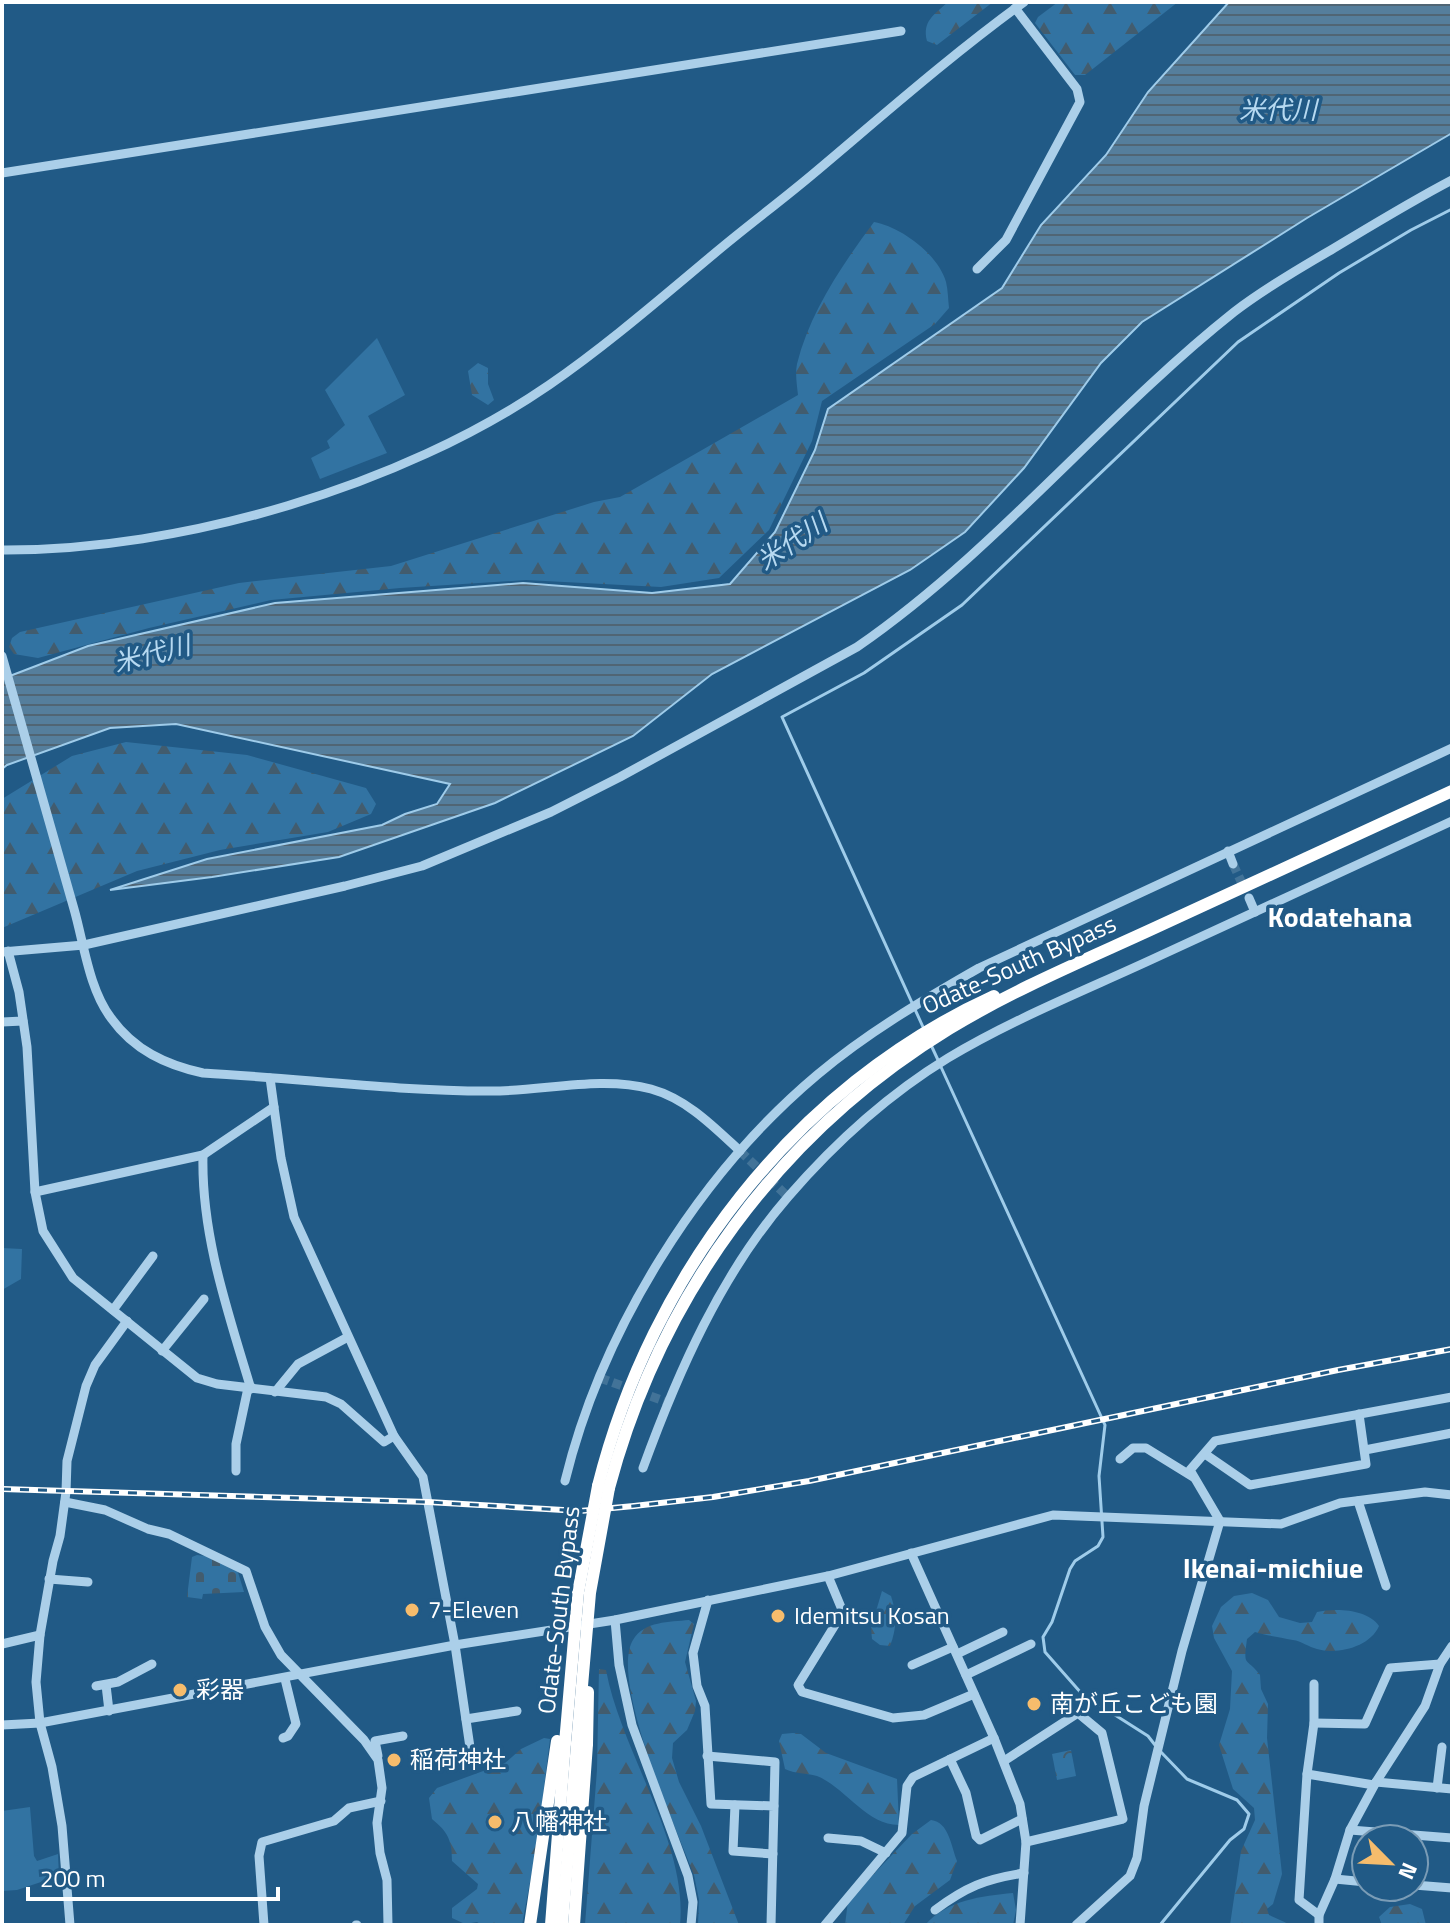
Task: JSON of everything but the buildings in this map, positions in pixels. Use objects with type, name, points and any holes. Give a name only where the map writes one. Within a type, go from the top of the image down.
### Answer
[{"type":"highway","name":"Odate-South Bypass","points":[[572,1743],[583,1556],[603,1487],[652,1363],[688,1293],[731,1228],[771,1178],[862,1090],[913,1046],[948,1024],[1018,985],[1139,935],[1452,791]]},
{"type":"highway","name":"Odate-South Bypass","points":[[551,1925],[603,1487]]},
{"type":"highway","points":[[530,1925],[572,1743]]},
{"type":"highway","points":[[572,1743],[574,1925]]},
{"type":"highway","name":"Odate-South Bypass","points":[[562,1925],[566,1810]]},
{"type":"street","points":[[2,550],[44,550],[206,528],[265,512],[421,457],[548,386],[642,314],[1019,5],[1077,89],[1080,102],[1006,240],[977,269]]},
{"type":"street","points":[[2,173],[901,31]]},
{"type":"street","points":[[394,1436],[384,1442],[341,1404],[326,1397],[250,1389],[197,1378],[73,1278],[43,1231],[35,1192],[27,1047],[19,992],[5,951],[84,945],[422,866],[551,812],[779,691],[857,647],[944,581],[1235,311],[1396,209],[1452,180]]},
{"type":"street","points":[[2,656],[84,945],[109,1015],[139,1047],[155,1058],[203,1073],[384,1087],[488,1091],[628,1085],[653,1089],[693,1109],[740,1151]]},
{"type":"street","points":[[565,1481],[592,1398],[628,1314],[679,1232],[740,1151],[816,1076],[849,1049],[918,1003],[979,968],[1452,748]]},
{"type":"street","points":[[643,1468],[667,1402],[699,1334],[750,1248],[788,1197],[881,1106],[941,1064],[1032,1014],[1452,821]]},
{"type":"street","points":[[1228,851],[1233,864]]},
{"type":"street","points":[[1249,898],[1255,912]]},
{"type":"street","points":[[2,1022],[23,1021]]},
{"type":"street","points":[[270,1078],[294,1217],[394,1436],[423,1477],[455,1645],[472,1761]]},
{"type":"street","points":[[35,1192],[203,1155],[274,1107]]},
{"type":"street","points":[[203,1155],[202,1185],[208,1231],[250,1389],[236,1444],[236,1471]]},
{"type":"street","points":[[113,1310],[153,1256]]},
{"type":"street","points":[[162,1351],[204,1299]]},
{"type":"street","points":[[70,1925],[62,1826],[52,1767],[40,1723],[36,1682],[40,1635],[65,1502],[67,1461],[86,1386],[95,1365],[127,1321]]},
{"type":"street","points":[[275,1392],[298,1364],[348,1337]]},
{"type":"street","points":[[1076,1925],[1130,1876],[1139,1848],[1144,1806],[1182,1651],[1220,1521],[1190,1470],[1215,1441],[1452,1397]]},
{"type":"street","points":[[1205,1454],[1250,1485],[1366,1464],[1359,1414]]},
{"type":"street","points":[[1365,1450],[1452,1433]]},
{"type":"street","points":[[1120,1459],[1133,1448],[1146,1448],[1193,1477]]},
{"type":"street","points":[[2,1725],[40,1723],[455,1645],[615,1620],[828,1576],[1053,1515],[1281,1524],[1340,1503],[1425,1492],[1452,1495]]},
{"type":"street","points":[[1358,1501],[1386,1586]]},
{"type":"street","points":[[65,1502],[105,1510],[148,1529],[169,1534],[246,1571],[265,1627],[281,1655],[364,1740],[378,1760]]},
{"type":"street","points":[[911,1553],[935,1613],[955,1650],[1004,1761],[1020,1804],[1026,1842],[1020,1925]]},
{"type":"street","points":[[828,1576],[843,1612],[798,1685],[802,1692],[893,1718],[924,1715],[974,1694]]},
{"type":"street","points":[[49,1579],[88,1582]]},
{"type":"street","points":[[708,1600],[693,1653],[697,1686],[705,1706],[711,1804],[774,1806]]},
{"type":"street","points":[[615,1620],[626,1706],[688,1876],[693,1902],[691,1925]]},
{"type":"street","points":[[912,1665],[1003,1632]]},
{"type":"street","points":[[2,1644],[40,1635]]},
{"type":"street","points":[[966,1675],[1031,1644]]},
{"type":"street","points":[[1354,1823],[1375,1783],[1425,1706],[1440,1664],[1452,1646]]},
{"type":"street","points":[[109,1711],[101,1686],[118,1682],[152,1664]]},
{"type":"street","points":[[1314,1723],[1365,1724],[1390,1668],[1440,1664]]},
{"type":"street","points":[[283,1738],[296,1724],[285,1679]]},
{"type":"street","points":[[1314,1684],[1314,1723],[1307,1774],[1299,1900],[1319,1920],[1350,1830]]},
{"type":"street","points":[[466,1719],[517,1711]]},
{"type":"street","points":[[1004,1761],[1078,1713],[1102,1733],[1123,1819],[1026,1842]]},
{"type":"street","points":[[388,1925],[387,1880],[377,1823],[381,1801],[375,1741],[403,1736]]},
{"type":"street","points":[[825,1925],[902,1833],[907,1786],[913,1777],[994,1738]]},
{"type":"street","points":[[1437,1788],[1442,1747]]},
{"type":"street","points":[[707,1756],[775,1762],[771,1925]]},
{"type":"street","points":[[950,1759],[966,1793],[976,1836],[980,1840],[1022,1819]]},
{"type":"street","points":[[1307,1774],[1452,1789]]},
{"type":"street","points":[[264,1925],[259,1856],[262,1842],[334,1821],[349,1808],[381,1801]]},
{"type":"street","points":[[735,1805],[733,1851],[773,1854]]},
{"type":"street","points":[[1430,1836],[1452,1838]]},
{"type":"street","points":[[828,1838],[861,1841],[886,1853]]},
{"type":"street","points":[[935,1910],[962,1890],[976,1884],[1024,1873]]},
{"type":"street","points":[[1335,1879],[1350,1880]]},
{"type":"street","points":[[1430,1886],[1452,1888]]},
{"type":"green space","points":[[948,2],[993,2],[937,45],[927,41],[926,28],[930,19]]},
{"type":"green space","points":[[1058,2],[1178,2],[1085,75],[1075,75],[1035,23],[1038,17]]},
{"type":"green space","points":[[874,222],[907,236],[927,252],[946,282],[949,308],[935,324],[822,401],[812,441],[769,530],[719,578],[661,587],[526,580],[271,600],[38,658],[14,654],[9,647],[12,638],[20,632],[239,583],[391,566],[594,502],[620,497],[798,395],[797,364],[810,326],[839,272]]},
{"type":"green space","points":[[377,338],[405,395],[368,416],[387,453],[320,479],[311,458],[330,448],[327,441],[345,425],[325,390]]},
{"type":"green space","points":[[478,363],[488,368],[488,384],[494,400],[488,405],[472,395],[468,371]]},
{"type":"green space","points":[[126,742],[247,755],[366,788],[376,804],[371,814],[328,832],[220,850],[137,871],[2,928],[2,799],[72,756]]},
{"type":"green space","points":[[2,1248],[22,1249],[21,1279],[2,1290]]},
{"type":"green space","points":[[192,1557],[213,1557],[237,1569],[244,1592],[203,1594],[202,1599],[187,1597]]},
{"type":"green space","points":[[882,1591],[891,1596],[894,1609],[895,1627],[890,1646],[880,1645],[872,1639],[871,1628]]},
{"type":"green space","points":[[1252,1593],[1268,1600],[1279,1617],[1300,1623],[1312,1622],[1317,1612],[1342,1610],[1367,1616],[1379,1626],[1361,1644],[1334,1651],[1255,1632],[1247,1639],[1246,1659],[1260,1675],[1261,1689],[1268,1704],[1267,1738],[1282,1874],[1273,1904],[1267,1909],[1269,1915],[1291,1925],[1230,1925],[1241,1851],[1255,1820],[1254,1808],[1233,1789],[1219,1745],[1230,1709],[1232,1671],[1214,1638],[1212,1626],[1221,1607],[1234,1596]]},
{"type":"green space","points":[[689,1620],[694,1624],[685,1662],[696,1701],[695,1711],[687,1730],[673,1743],[672,1758],[679,1782],[701,1826],[739,1925],[698,1925],[699,1900],[694,1875],[648,1756],[630,1687],[628,1660],[633,1640],[638,1634],[658,1624]]},
{"type":"green space","points":[[599,1669],[606,1670],[625,1733],[664,1829],[680,1894],[680,1925],[585,1925],[597,1770]]},
{"type":"green space","points":[[782,1734],[801,1734],[826,1753],[897,1779],[899,1825],[876,1819],[817,1776],[785,1769],[779,1741]]},
{"type":"green space","points":[[544,1738],[550,1739],[537,1844],[522,1925],[465,1924],[452,1918],[452,1908],[477,1889],[478,1884],[452,1861],[450,1842],[432,1819],[429,1798],[437,1788],[505,1763],[521,1749]]},
{"type":"green space","points":[[1071,1750],[1076,1776],[1057,1780],[1052,1754]]},
{"type":"green space","points":[[30,1807],[34,1856],[37,1861],[58,1854],[59,1876],[17,1890],[2,1891],[2,1811]]},
{"type":"green space","points":[[931,1820],[942,1825],[951,1842],[957,1861],[950,1880],[915,1906],[903,1925],[845,1925],[848,1901],[912,1834]]},
{"type":"green space","points":[[1013,1893],[1016,1910],[1013,1925],[925,1925],[954,1905]]},
{"type":"green space","points":[[1410,1904],[1422,1909],[1426,1925],[1382,1925],[1379,1917],[1390,1907]]},
{"type":"water","name":"米代川","points":[[1229,2],[1452,2],[1452,133],[1307,218],[1142,322],[1101,363],[1024,468],[965,532],[910,570],[712,674],[633,736],[495,803],[339,857],[110,890],[207,859],[382,825],[437,804],[450,784],[176,724],[110,728],[2,769],[2,679],[88,646],[275,603],[523,583],[652,593],[730,584],[775,532],[815,450],[828,409],[1002,288],[1041,225],[1106,155],[1148,92]]},
{"type":"waterway","points":[[923,1027],[782,717],[864,673],[962,605],[1238,342],[1339,273],[1452,209]]},
{"type":"waterway","points":[[931,1045],[938,1060]]},
{"type":"waterway","points":[[941,1067],[1105,1425],[1099,1476],[1103,1537],[1098,1546],[1075,1561],[1070,1569],[1052,1622],[1043,1637],[1045,1652],[1082,1694],[1148,1736],[1155,1745]]},
{"type":"waterway","points":[[1160,1751],[1187,1779],[1237,1800],[1249,1814],[1244,1829],[1230,1840],[1160,1925]]},
{"type":"tunnel","points":[[1233,864],[1246,892]]},
{"type":"tunnel","points":[[740,1151],[788,1197]]},
{"type":"tunnel","points":[[600,1378],[667,1402]]},
{"type":"railway","points":[[2,1489],[428,1502],[580,1511],[634,1506],[809,1481],[1452,1349]]},
{"type":"place","name":"7-Eleven","points":[[412,1610]]},
{"type":"place","name":"Idemitsu Kosan","points":[[778,1616]]},
{"type":"place","name":"彩器","points":[[180,1690]]},
{"type":"place","name":"南が丘こども園","points":[[1034,1704]]},
{"type":"place","name":"稲荷神社","points":[[394,1760]]},
{"type":"place","name":"八幡神社","points":[[495,1822]]},
{"type":"district","name":"Kodatehana","points":[[1340,917]]},
{"type":"district","name":"Ikenai-michiue","points":[[1273,1568]]}]
